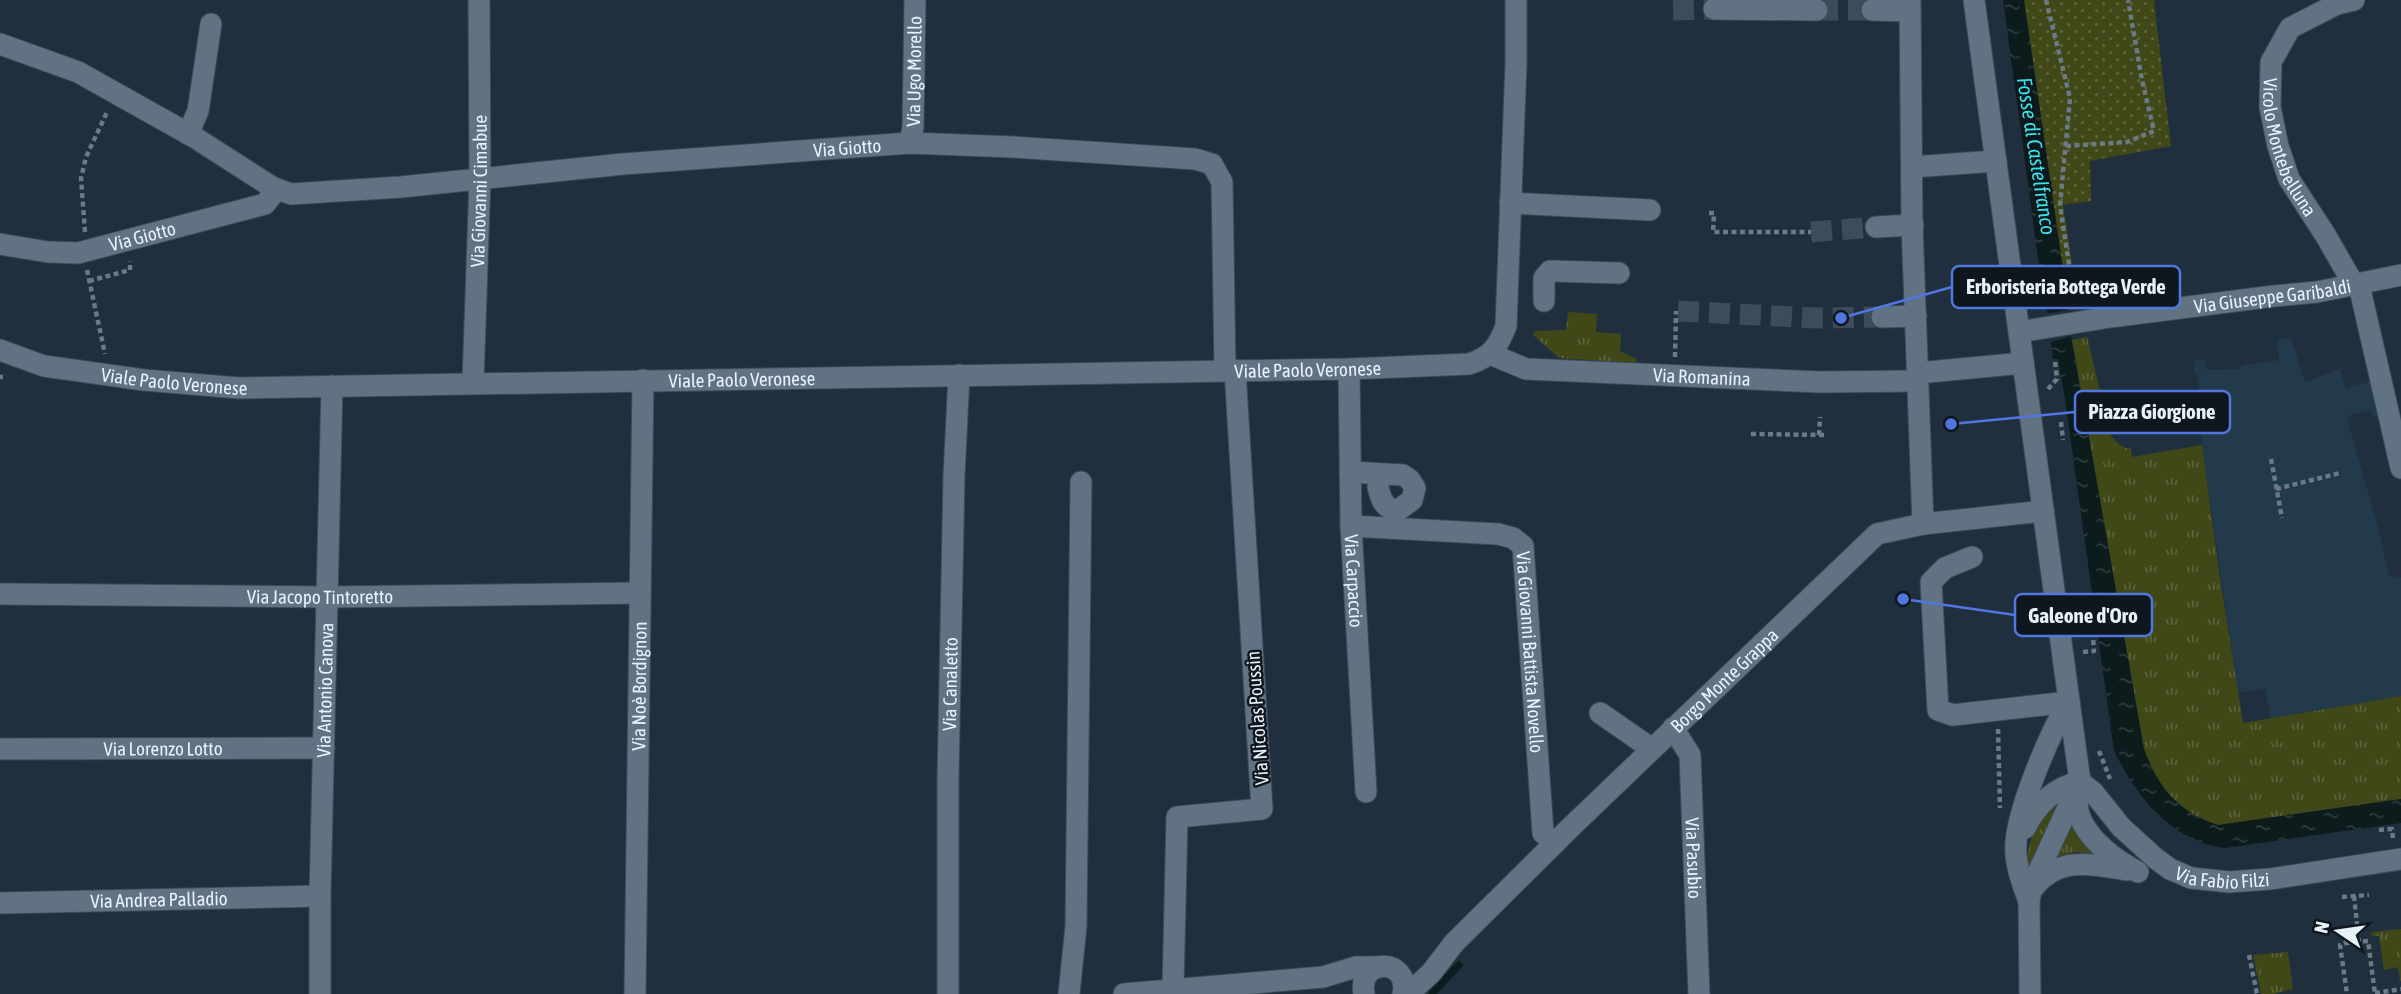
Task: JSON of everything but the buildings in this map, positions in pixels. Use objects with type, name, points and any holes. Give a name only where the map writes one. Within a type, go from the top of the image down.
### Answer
[{"type":"street","name":"Via Giovanni Cimabue","points":[[473,382],[480,179],[479,0]]},
{"type":"street","name":"Via Ugo Morello","points":[[910,143],[915,0]]},
{"type":"street","points":[[1487,357],[1500,343],[1506,326],[1516,0]]},
{"type":"street","points":[[1974,0],[2080,782],[2077,806],[2087,829],[2110,854],[2137,872]]},
{"type":"street","name":"Vicolo Montebelluna","points":[[2354,0],[2337,4],[2290,28],[2271,62],[2270,107],[2289,180],[2357,285],[2393,399],[2401,468]]},
{"type":"street","points":[[1872,10],[1910,6],[1913,225],[1923,524]]},
{"type":"street","points":[[1714,9],[1817,10]]},
{"type":"street","points":[[188,134],[198,111],[211,24]]},
{"type":"street","name":"Via Giotto","points":[[0,44],[69,67],[287,194],[480,179],[623,164],[910,143],[1195,159],[1212,164],[1222,182],[1230,370]]},
{"type":"street","points":[[1912,167],[1996,161]]},
{"type":"street","name":"Via Giotto","points":[[0,244],[75,253],[265,204],[276,190]]},
{"type":"street","points":[[1510,203],[1650,210]]},
{"type":"street","points":[[1876,227],[1913,225]]},
{"type":"street","points":[[1544,301],[1544,278],[1550,271],[1619,273]]},
{"type":"street","name":"Via Giuseppe Garibaldi","points":[[2019,332],[2049,327],[2076,317],[2317,292],[2401,275]]},
{"type":"street","points":[[1882,317],[1916,316]]},
{"type":"street","name":"Viale Paolo Veronese","points":[[0,350],[44,366],[180,384],[239,388],[1349,369],[1462,365],[1487,357]]},
{"type":"street","name":"Via Romanina","points":[[1487,357],[1526,369],[1820,383],[1918,377],[2023,363]]},
{"type":"street","name":"Via Carpaccio","points":[[1349,369],[1351,526],[1366,792]]},
{"type":"street","name":"Via Nicolas Poussin","points":[[1173,989],[1177,817],[1262,809],[1230,370]]},
{"type":"street","name":"Via Canaletto","points":[[948,994],[948,765],[954,475],[959,375]]},
{"type":"street","name":"Via Noè Bordignon","points":[[635,994],[643,380]]},
{"type":"street","name":"Via Antonio Canova","points":[[320,994],[332,386]]},
{"type":"street","points":[[1350,472],[1404,475],[1415,488],[1412,500],[1397,511],[1383,504],[1378,487]]},
{"type":"street","points":[[1069,994],[1076,926],[1081,482]]},
{"type":"street","name":"Borgo Monte Grappa","points":[[1383,967],[1392,968],[1400,975],[1406,994],[1431,973],[1454,943],[1555,843],[1877,534],[1923,524],[2043,511]]},
{"type":"street","name":"Via Giovanni Battista Novello","points":[[1351,526],[1498,534],[1524,546],[1543,833],[1555,843]]},
{"type":"street","points":[[1972,557],[1945,568],[1931,582],[1938,710],[1952,715],[2069,702]]},
{"type":"street","name":"Via Jacopo Tintoretto","points":[[0,594],[328,597],[640,593]]},
{"type":"street","points":[[2030,994],[2030,896],[2016,854],[2016,837],[2021,813],[2055,727],[2069,702]]},
{"type":"street","points":[[1600,713],[1652,748]]},
{"type":"street","name":"Via Pasubio","points":[[1673,728],[1690,755],[1699,994]]},
{"type":"street","name":"Via Lorenzo Lotto","points":[[0,749],[324,748]]},
{"type":"street","points":[[2016,854],[2025,828],[2041,804],[2067,785],[2080,782]]},
{"type":"street","points":[[2030,896],[2061,820],[2080,782]]},
{"type":"street","name":"Via Fabio Filzi","points":[[2080,782],[2093,792],[2121,827],[2155,858],[2170,869],[2191,878],[2229,882],[2270,879],[2401,859]]},
{"type":"street","points":[[2030,896],[2046,875],[2075,863],[2191,878]]},
{"type":"street","name":"Via Andrea Palladio","points":[[0,903],[320,896]]},
{"type":"street","name":"Borgo Monte Grappa","points":[[1383,967],[1423,962],[1454,943]]},
{"type":"street","points":[[1124,994],[1323,977],[1356,967],[1383,967]]},
{"type":"street","points":[[1323,977],[1362,994],[1366,976],[1373,969],[1383,967]]},
{"type":"path","points":[[2046,0],[2070,98],[2060,205],[2076,317]]},
{"type":"path","points":[[2066,146],[2127,142],[2154,131],[2128,0]]},
{"type":"path","points":[[85,240],[81,178],[86,157],[111,102]]},
{"type":"path","points":[[1709,213],[1714,213],[1713,232],[1811,232]]},
{"type":"path","points":[[89,281],[130,270],[129,241]]},
{"type":"path","points":[[87,262],[105,354]]},
{"type":"path","points":[[1674,375],[1676,311]]},
{"type":"path","points":[[2048,389],[2057,379],[2055,361]]},
{"type":"path","points":[[2046,375],[2049,401]]},
{"type":"path","points":[[1819,435],[1820,417]]},
{"type":"path","points":[[2052,423],[2062,422],[2065,440],[2054,441]]},
{"type":"path","points":[[1751,434],[1826,435]]},
{"type":"path","points":[[2271,459],[2282,518]]},
{"type":"path","points":[[2270,497],[2277,492],[2340,474]]},
{"type":"path","points":[[2084,652],[2094,651],[2093,637]]},
{"type":"path","points":[[2082,640],[2085,663]]},
{"type":"path","points":[[1998,729],[2000,808]]},
{"type":"path","points":[[2098,745],[2111,780]]},
{"type":"path","points":[[2379,830],[2392,829],[2393,839]]},
{"type":"path","points":[[2342,897],[2369,895]]},
{"type":"path","points":[[2354,896],[2359,942]]},
{"type":"path","points":[[2343,932],[2346,943]]},
{"type":"path","points":[[2347,994],[2340,945],[2346,943],[2368,941],[2375,993],[2401,989]]},
{"type":"path","points":[[2249,955],[2257,994]]},
{"type":"shaded area","points":[[2291,337],[2305,382],[2340,369],[2346,388],[2376,380],[2383,415],[2373,417],[2370,410],[2350,415],[2347,419],[2389,576],[2401,577],[2401,696],[2271,718],[2265,688],[2238,693],[2202,445],[2198,377],[2194,371],[2194,361],[2205,359],[2207,370],[2241,369],[2241,366],[2279,360],[2277,340]]},
{"type":"green space","points":[[2024,0],[2154,0],[2171,146],[2090,161],[2091,201],[2063,205],[2079,309],[2069,310]]},
{"type":"green space","points":[[1568,312],[1597,314],[1596,332],[1621,334],[1620,351],[1637,359],[1636,363],[1559,358],[1533,335],[1535,331],[1566,330]]},
{"type":"green space","points":[[2087,337],[2111,436],[2120,445],[2131,449],[2132,457],[2202,445],[2243,723],[2401,696],[2401,799],[2218,825],[2181,806],[2163,787],[2144,749],[2072,340]]},
{"type":"green space","points":[[2057,805],[2028,872],[2028,853],[2033,834],[2043,818]]},
{"type":"green space","points":[[2070,821],[2096,854],[2075,852],[2056,857]]},
{"type":"green space","points":[[2401,929],[2400,981],[2398,967],[2384,970],[2379,936],[2372,936],[2371,932]]},
{"type":"green space","points":[[2288,952],[2293,989],[2261,994],[2253,955]]},
{"type":"water","name":"Fosse di Castelfranco","points":[[2003,0],[2024,0],[2069,310],[2049,313],[2045,309]]},
{"type":"water","points":[[2071,336],[2144,749],[2163,786],[2192,813],[2218,825],[2401,799],[2401,823],[2225,848],[2206,844],[2172,826],[2133,785],[2114,751],[2065,399],[2058,359],[2053,359],[2051,342]]},
{"type":"waterway","points":[[1432,994],[1459,965]]},
{"type":"tunnel","points":[[1673,10],[1714,9]]},
{"type":"tunnel","points":[[1817,10],[1872,10]]},
{"type":"tunnel","points":[[1811,232],[1876,227]]},
{"type":"tunnel","points":[[1678,311],[1815,318],[1882,317]]},
{"type":"place","name":"Erboristeria Bottega Verde","points":[[1841,318]]},
{"type":"place","name":"Piazza Giorgione","points":[[1951,424]]},
{"type":"place","name":"Galeone d'Oro","points":[[1903,599]]}]
